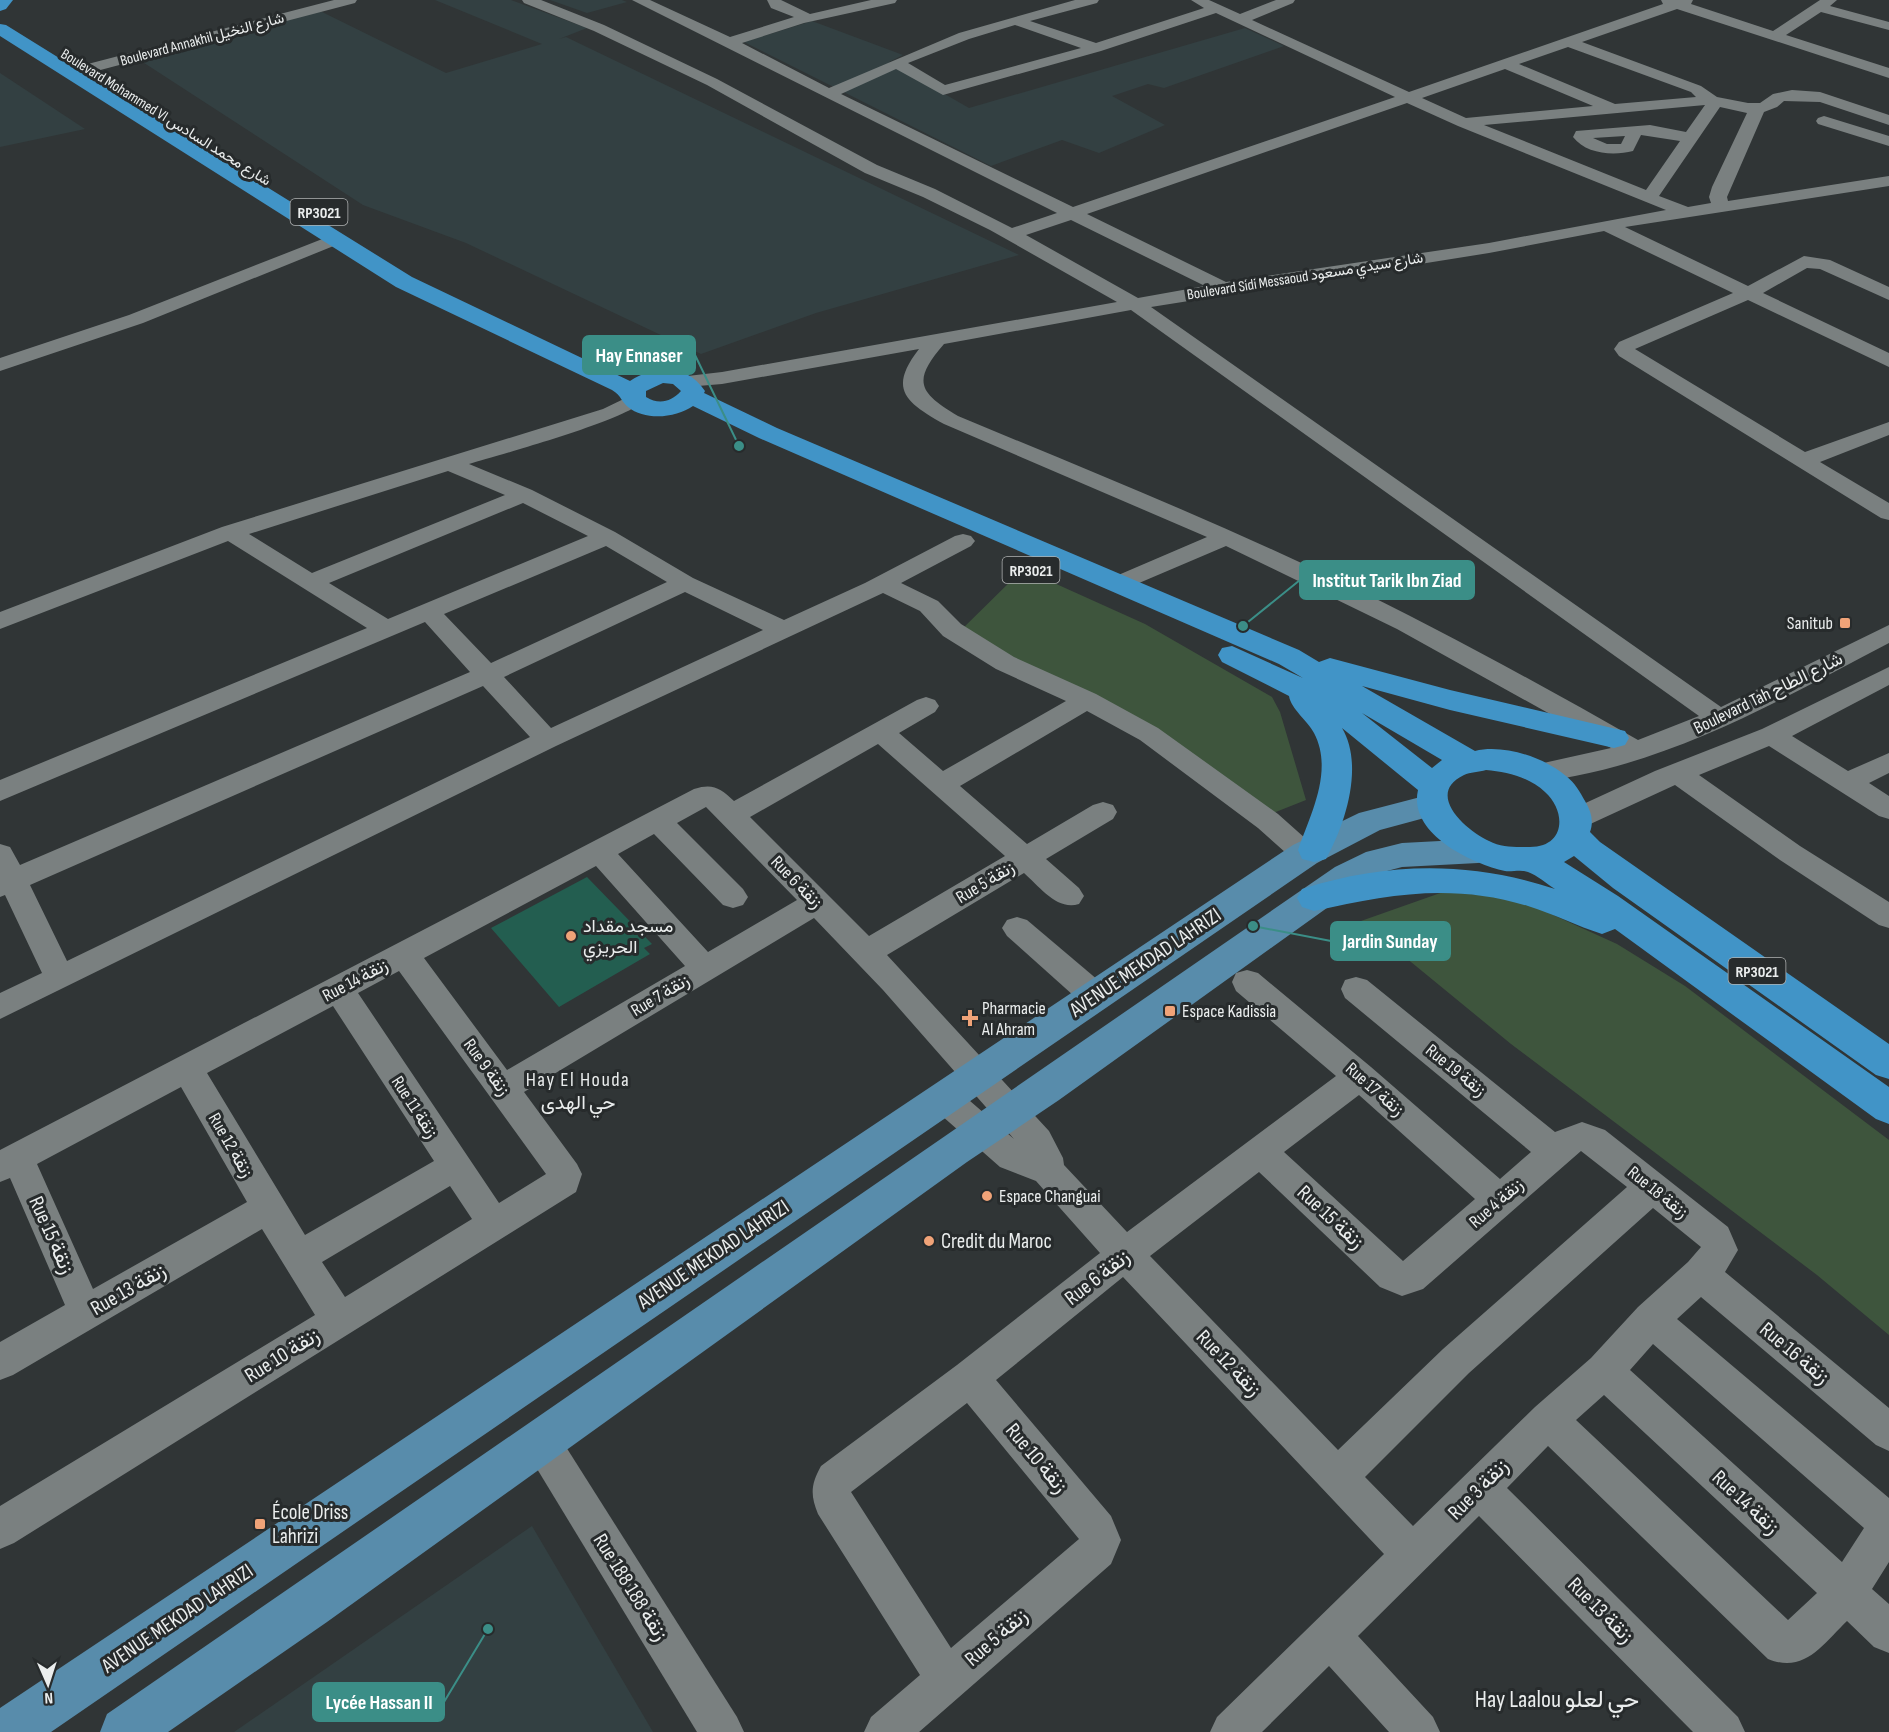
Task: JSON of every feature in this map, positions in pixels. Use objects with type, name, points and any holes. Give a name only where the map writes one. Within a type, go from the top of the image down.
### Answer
[{"type":"highway","name":"RP3021","points":[[0,7],[5,0]]},
{"type":"highway","name":"Boulevard Mohammed VI شارع محمد السادس","points":[[0,7],[3,15],[14,24],[85,65],[392,257],[438,282],[619,367],[633,372],[669,377],[686,394],[745,442],[963,541],[1221,650],[1292,671],[1344,714],[1433,795]]},
{"type":"highway","name":"Boulevard Mohammed VI شارع محمد السادس","points":[[0,29],[404,282],[660,409],[686,394]]},
{"type":"highway","points":[[637,399],[642,382],[659,377]]},
{"type":"highway","name":"Boulevard Mohammed VI شارع محمد السادس","points":[[686,394],[768,433],[1117,584],[1468,761]]},
{"type":"highway","points":[[1292,671],[1450,700],[1624,744]]},
{"type":"highway","points":[[1292,671],[1330,735],[1338,764],[1332,799],[1310,852]]},
{"type":"highway","name":"RP3021","points":[[1575,827],[1563,848],[1533,859],[1515,860],[1478,851],[1450,833],[1440,822],[1433,795],[1441,775],[1453,766],[1468,761],[1504,761],[1540,773],[1557,785],[1568,798],[1575,827],[1588,851],[1889,1064]]},
{"type":"highway","name":"RP3021","points":[[1533,859],[1606,905],[1889,1108]]},
{"type":"highway","points":[[1314,898],[1419,879],[1467,880],[1502,886],[1565,904],[1679,959]]},
{"type":"main road","name":"AVENUE MEKDAD LAHRIZI","points":[[8,1732],[980,1075],[1094,995],[1149,961],[1310,852],[1370,821],[1433,795]]},
{"type":"main road","points":[[125,1732],[310,1605],[996,1120],[1046,1089],[1347,876],[1383,859],[1402,855],[1478,851]]},
{"type":"street","name":"Boulevard Annakhil شارع النخيل","points":[[85,65],[321,0]]},
{"type":"street","name":"Boulevard Annakhil شارع النخيل","points":[[85,65],[350,0]]},
{"type":"street","points":[[529,0],[599,28],[702,77],[871,170],[929,193],[1004,230],[1135,304],[1720,719]]},
{"type":"street","points":[[639,0],[729,42],[829,94],[1224,288]]},
{"type":"street","points":[[774,0],[773,3],[776,5],[808,18]]},
{"type":"street","points":[[729,42],[808,18],[890,0]]},
{"type":"street","points":[[1030,0],[1054,10]]},
{"type":"street","points":[[829,94],[962,37],[1014,20],[1092,0]]},
{"type":"street","points":[[1198,0],[1469,123],[1685,213]]},
{"type":"street","points":[[1238,20],[1288,0]]},
{"type":"street","points":[[1004,230],[1055,206],[1653,0]]},
{"type":"street","points":[[1004,230],[1071,214],[1506,64],[1678,1],[1889,73]]},
{"type":"street","points":[[1779,34],[1826,4],[1889,26]]},
{"type":"street","points":[[897,63],[943,90],[1096,48],[1215,9]]},
{"type":"street","points":[[1014,20],[1096,48]]},
{"type":"street","points":[[1779,34],[1852,50],[1889,66]]},
{"type":"street","points":[[1568,42],[1696,89],[1712,101]]},
{"type":"street","points":[[1541,51],[1563,60]]},
{"type":"street","points":[[1506,64],[1616,110]]},
{"type":"street","points":[[1641,90],[1674,103]]},
{"type":"street","points":[[1469,123],[1712,101],[1757,109],[1772,106],[1779,97],[1800,94],[1832,101],[1889,120]]},
{"type":"street","points":[[1649,198],[1713,105],[1712,101]]},
{"type":"street","points":[[1469,123],[1504,104]]},
{"type":"street","points":[[1721,207],[1718,197],[1721,187],[1757,109]]},
{"type":"street","points":[[1824,120],[1889,141]]},
{"type":"street","points":[[1636,130],[1690,138]]},
{"type":"street","name":"Boulevard Sidi Messaoud شارع سيدي مسعود","points":[[686,394],[722,378],[1224,288],[1478,249],[1606,225],[1889,182]]},
{"type":"street","points":[[1606,225],[1889,361]]},
{"type":"street","points":[[0,351],[331,236]]},
{"type":"street","points":[[0,365],[136,319],[331,236]]},
{"type":"street","points":[[1889,294],[1824,264],[1804,262],[1749,293],[1653,333],[1624,349],[1889,513]]},
{"type":"street","points":[[937,340],[918,359],[910,378],[915,395],[930,409],[1227,537],[1338,590],[1513,681],[1624,744]]},
{"type":"street","points":[[0,621],[230,532],[609,413],[637,399]]},
{"type":"street","points":[[1805,460],[1889,428]]},
{"type":"street","points":[[448,464],[524,495],[607,537],[685,583],[784,630]]},
{"type":"street","points":[[311,582],[524,495]]},
{"type":"street","points":[[230,532],[386,629]]},
{"type":"street","points":[[0,791],[607,537]]},
{"type":"street","points":[[1117,584],[1227,537]]},
{"type":"street","points":[[0,1007],[547,740],[882,584],[963,541]]},
{"type":"street","points":[[6,883],[487,675],[685,583]]},
{"type":"street","points":[[882,584],[929,606],[952,630],[1005,663],[1087,700],[1149,734],[1310,852]]},
{"type":"street","points":[[428,611],[547,740]]},
{"type":"street","name":"Boulevard Tah شارع الطاح","points":[[1540,773],[1559,771],[1624,744],[1720,719],[1889,633]]},
{"type":"street","name":"Boulevard Tah شارع الطاح","points":[[1575,827],[1677,773],[1771,735],[1889,675]]},
{"type":"street","points":[[941,784],[1087,700]]},
{"type":"street","name":"Rue 14 زنقة","points":[[9,1162],[704,796],[722,805],[881,732],[926,706]]},
{"type":"street","points":[[881,732],[1069,896]]},
{"type":"street","points":[[1771,735],[1889,809]]},
{"type":"street","points":[[1846,783],[1889,762]]},
{"type":"street","points":[[1677,773],[1790,853],[1889,916]]},
{"type":"street","name":"Rue 6 زنقة","points":[[722,805],[867,952],[980,1075]]},
{"type":"street","name":"Rue 5 زنقة","points":[[867,952],[1103,812]]},
{"type":"street","points":[[658,821],[733,897]]},
{"type":"street","points":[[600,852],[705,968]]},
{"type":"street","points":[[0,854],[6,883],[60,978]]},
{"type":"street","name":"Rue 7 زنقة","points":[[502,1089],[817,902]]},
{"type":"street","points":[[1017,928],[1094,995]]},
{"type":"street","name":"Rue 9 زنقة","points":[[404,954],[565,1174],[564,1181]]},
{"type":"street","name":"Rue 17 زنقة","points":[[1247,982],[1360,1076],[1500,1200]]},
{"type":"street","name":"Rue 11 زنقة","points":[[339,989],[454,1167],[494,1224]]},
{"type":"street","name":"Rue 19 زنقة","points":[[1356,989],[1555,1152]]},
{"type":"street","name":"Rue 12 زنقة","points":[[187,1069],[261,1212],[299,1257],[339,1320]]},
{"type":"street","name":"Rue 12 زنقة","points":[[980,1075],[1012,1157],[1048,1171],[1412,1554]]},
{"type":"street","name":"Rue 6 زنقة","points":[[947,1679],[832,1500],[831,1487],[835,1480],[970,1378],[1125,1254],[1360,1076]]},
{"type":"street","name":"Rue 12 زنقة","points":[[944,1098],[996,1120]]},
{"type":"street","name":"Rue 4 زنقة","points":[[1402,1280],[1410,1277],[1575,1137],[1584,1136],[1593,1140]]},
{"type":"street","name":"Rue 18 زنقة","points":[[1593,1140],[1716,1238],[1711,1260]]},
{"type":"street","name":"Rue 15 زنقة","points":[[1261,1152],[1393,1275],[1402,1280]]},
{"type":"street","name":"Rue 15 زنقة","points":[[9,1162],[86,1313]]},
{"type":"street","points":[[299,1257],[454,1167]]},
{"type":"street","name":"Rue 10 زنقة","points":[[0,1529],[564,1181]]},
{"type":"street","points":[[1336,1476],[1355,1461],[1456,1360],[1510,1310],[1652,1187]]},
{"type":"street","name":"Rue 13 زنقة","points":[[0,1362],[261,1212]]},
{"type":"street","name":"Rue 3 زنقة","points":[[1232,1732],[1548,1420],[1604,1371],[1651,1319],[1711,1260]]},
{"type":"street","name":"Rue 16 زنقة","points":[[1711,1260],[1889,1432]]},
{"type":"street","points":[[1548,1420],[1784,1644],[1795,1642],[1846,1593],[1886,1530],[1883,1519],[1651,1319]]},
{"type":"street","name":"Rue 14 زنقة","points":[[1604,1371],[1889,1632]]},
{"type":"street","name":"Rue 10 زنقة","points":[[970,1378],[1097,1530],[1101,1540]]},
{"type":"street","name":"Rue 188 زنقة 188","points":[[541,1441],[722,1732]]},
{"type":"street","name":"Rue 13 زنقة","points":[[1479,1488],[1723,1732]]},
{"type":"street","name":"Rue 5 زنقة","points":[[886,1732],[1097,1550],[1101,1540]]},
{"type":"street","points":[[1330,1636],[1405,1728]]},
{"type":"shaded area","points":[[435,0],[511,0],[587,28],[559,39],[566,37],[1019,255],[816,313],[701,354],[466,243],[363,205],[138,59],[320,11],[446,73],[542,44]]},
{"type":"shaded area","points":[[550,0],[622,0],[627,2],[587,13]]},
{"type":"shaded area","points":[[812,21],[903,55],[889,62],[969,108],[1245,28],[1284,46],[1164,88],[1148,84],[1112,96],[1165,125],[1099,153],[1062,140],[991,166],[744,42]]},
{"type":"shaded area","points":[[0,73],[85,129],[0,147]]},
{"type":"shaded area","points":[[532,1526],[653,1732],[234,1732]]},
{"type":"green space","points":[[1023,569],[1145,624],[1272,697],[1280,712],[1306,800],[1268,815],[1148,732],[955,636]]},
{"type":"green space","points":[[1446,891],[1520,900],[1617,944],[1685,986],[1889,1140],[1889,1335],[1817,1275],[1511,1044],[1361,921]]},
{"type":"building","name":"مسجد مقداد الحريزي","points":[[587,877],[652,944],[644,948],[650,954],[559,1007],[491,928]]},
{"type":"place","name":"Hay Ennaser","points":[[739,446]]},
{"type":"place","name":"Sanitub","points":[[1845,623]]},
{"type":"place","name":"Institut Tarik Ibn Ziad","points":[[1243,626]]},
{"type":"place","name":"Jardin Sunday","points":[[1253,926]]},
{"type":"place","name":"مسجد مقداد الحريزي","points":[[571,936]]},
{"type":"place","name":"Espace Kadissia","points":[[1170,1011]]},
{"type":"place","name":"Pharmacie Al Ahram","points":[[970,1018]]},
{"type":"place","name":"Espace Changuai","points":[[987,1196]]},
{"type":"place","name":"Credit du Maroc","points":[[929,1241]]},
{"type":"place","name":"École Driss Lahrizi","points":[[260,1524]]},
{"type":"place","name":"Lycée Hassan II","points":[[488,1629]]},
{"type":"district","name":"Hay El Houda حي الهدى","points":[[578,1090]]},
{"type":"district","name":"Hay Laalou حي لعلو","points":[[1557,1699]]}]
